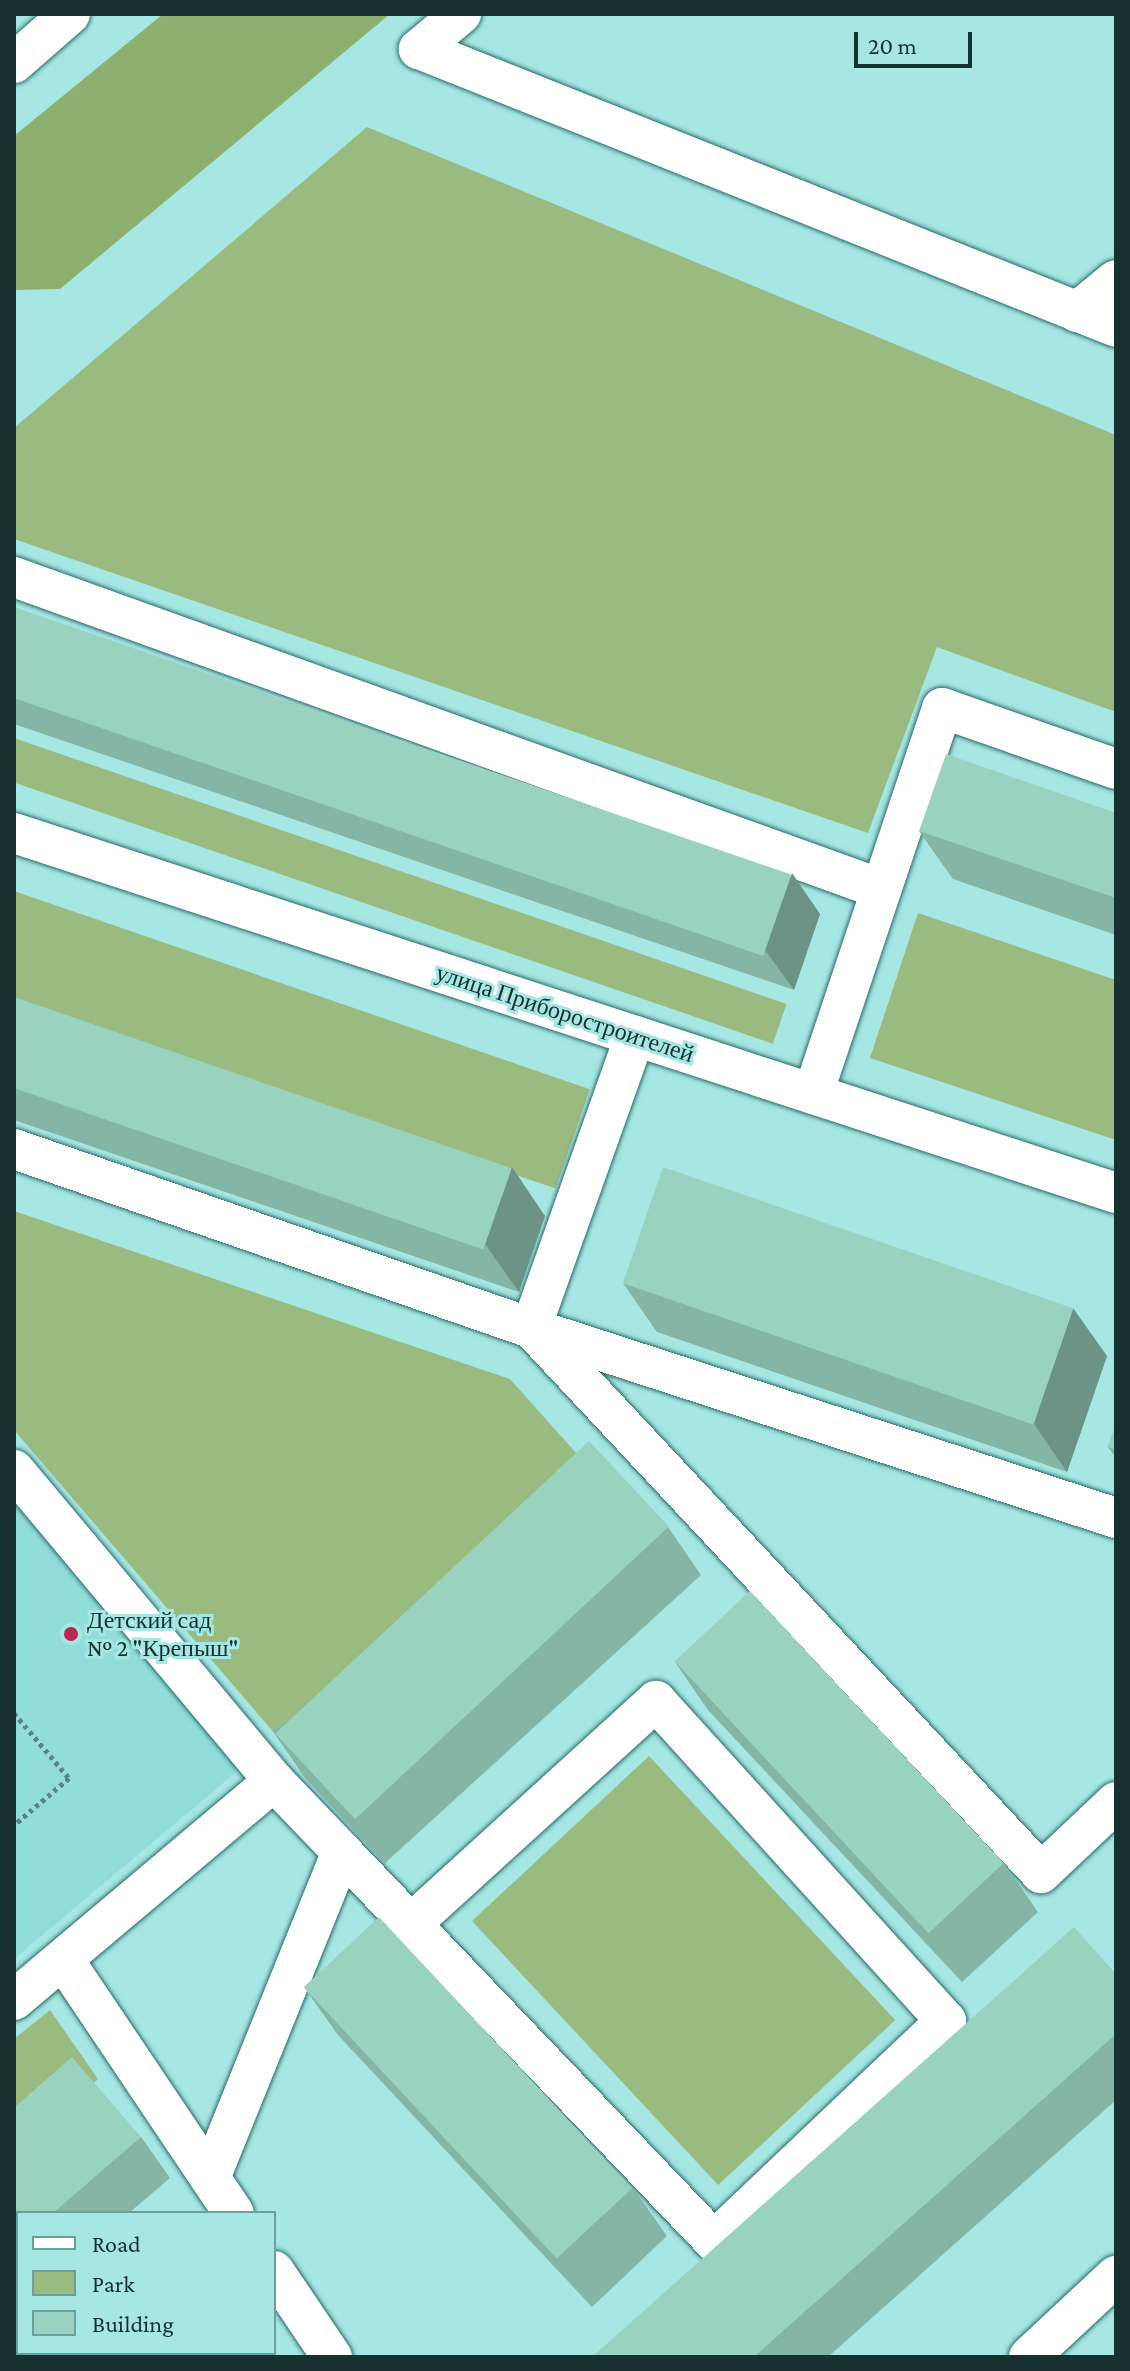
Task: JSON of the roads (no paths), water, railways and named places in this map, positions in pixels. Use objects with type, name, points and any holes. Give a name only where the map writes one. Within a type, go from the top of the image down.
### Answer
[{"type":"street","points":[[14,63],[70,14]]},
{"type":"street","points":[[461,14],[419,49],[1116,327]]},
{"type":"street","points":[[1077,312],[1116,280]]},
{"type":"street","points":[[14,577],[881,889]]},
{"type":"street","points":[[813,1094],[942,708],[1116,769]]},
{"type":"street","name":"улица Приборостроителей","points":[[14,833],[1116,1193]]},
{"type":"street","points":[[531,1328],[635,1036]]},
{"type":"street","points":[[14,1149],[531,1328],[1116,1518]]},
{"type":"street","points":[[531,1328],[1041,1873],[1116,1802]]},
{"type":"street","points":[[14,1470],[274,1781],[714,2241],[946,2021],[656,1701],[411,1924]]},
{"type":"street","points":[[14,2000],[274,1781]]},
{"type":"street","points":[[210,2178],[342,1852]]},
{"type":"street","points":[[63,1959],[233,2211]]},
{"type":"street","points":[[1029,2357],[1116,2276]]},
{"type":"street","points":[[277,2282],[332,2357]]},
{"type":"place","name":"Детский сад № 2 \"Крепыш\"","points":[[71,1634]]}]
